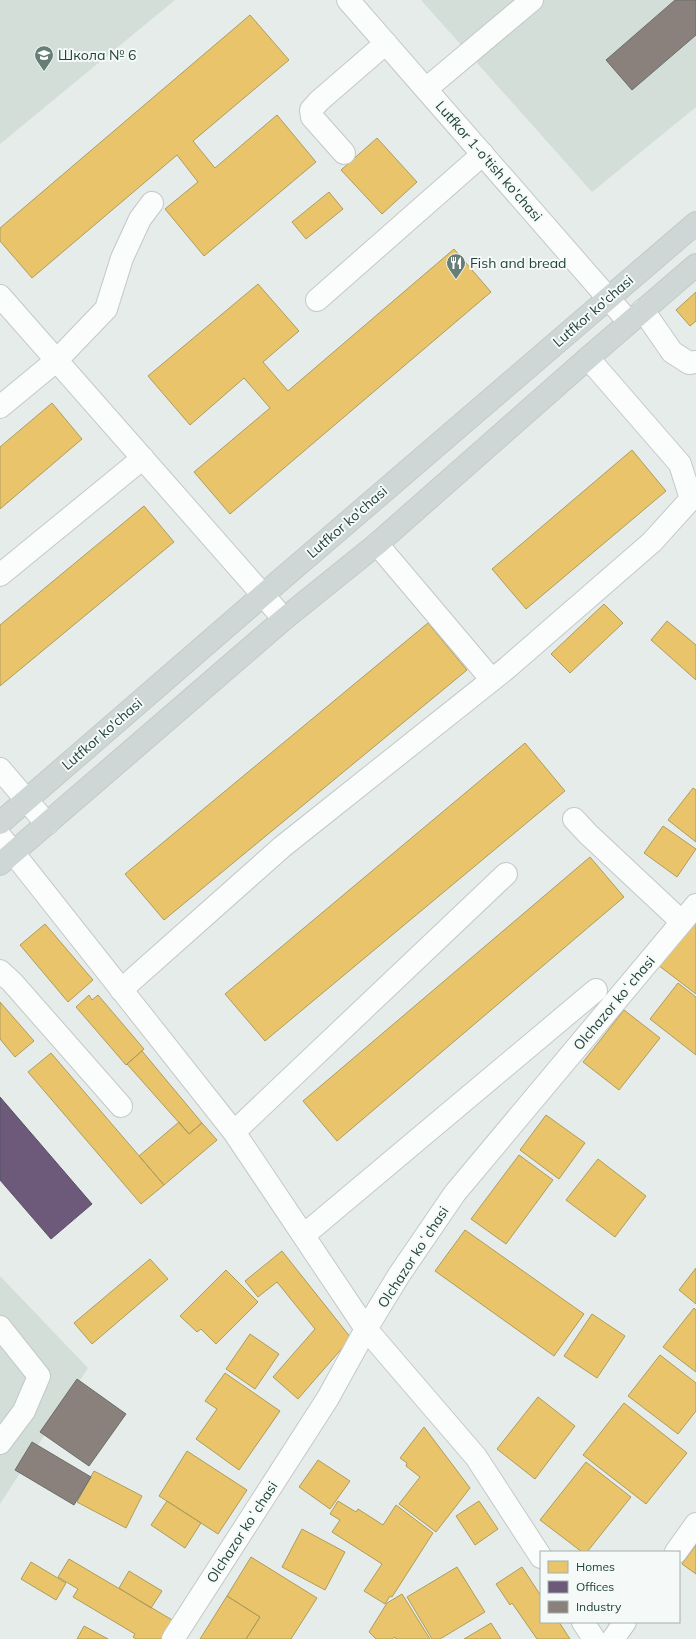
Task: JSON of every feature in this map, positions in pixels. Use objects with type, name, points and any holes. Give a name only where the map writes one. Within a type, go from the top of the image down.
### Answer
[{"type":"main road","name":"Lutfkor ko'chasi","points":[[0,823],[696,223]]},
{"type":"main road","points":[[7,859],[284,619],[377,544],[696,264]]},
{"type":"street","name":"Lutfkor 1-o'tish ko'chasi","points":[[348,0],[609,297],[636,316],[672,352],[689,364],[696,362]]},
{"type":"street","points":[[426,89],[532,0]]},
{"type":"street","points":[[344,153],[312,117],[311,110],[318,101],[386,43]]},
{"type":"street","points":[[318,300],[484,154]]},
{"type":"street","points":[[0,407],[57,360],[106,309],[122,258],[140,218],[152,204]]},
{"type":"street","points":[[0,296],[284,619]]},
{"type":"street","points":[[121,990],[282,847],[492,680],[652,542],[691,499],[680,464],[588,358]]},
{"type":"street","points":[[0,575],[143,458]]},
{"type":"street","points":[[377,544],[492,680]]},
{"type":"street","points":[[0,769],[47,824]]},
{"type":"street","points":[[574,819],[682,922]]},
{"type":"street","points":[[0,836],[7,859],[121,990],[234,1132],[366,1329],[476,1457],[540,1555]]},
{"type":"street","points":[[234,1132],[506,874]]},
{"type":"street","name":"Olchazor koʻchasi","points":[[173,1639],[328,1398],[366,1329],[399,1275],[455,1193],[696,905]]},
{"type":"street","points":[[0,971],[12,982],[121,1106]]},
{"type":"street","points":[[304,1236],[596,990]]},
{"type":"street","points":[[0,1327],[39,1376],[24,1411],[0,1443]]},
{"type":"street","points":[[677,1551],[696,1524]]},
{"type":"street","points":[[584,1623],[594,1639]]},
{"type":"street","points":[[613,1639],[624,1623]]},
{"type":"shaded area","name":"Школа № 6","points":[[0,0],[175,0],[0,144]]},
{"type":"shaded area","points":[[421,0],[696,0],[696,107],[592,192]]},
{"type":"shaded area","points":[[0,1276],[88,1368],[0,1504]]},
{"type":"building: Homes","points":[[250,15],[289,60],[193,141],[215,168],[277,115],[316,162],[204,256],[165,209],[198,182],[177,155],[32,278],[0,241],[0,228]]},
{"type":"building: Homes","points":[[377,138],[417,182],[382,214],[341,170]]},
{"type":"building: Homes","points":[[329,192],[343,209],[306,239],[292,222]]},
{"type":"building: Homes","points":[[454,249],[491,292],[230,514],[194,472],[270,408],[244,378],[190,425],[148,376],[258,284],[299,331],[263,362],[288,391]]},
{"type":"building: Homes","points":[[696,292],[696,321],[690,326],[676,310]]},
{"type":"building: Homes","points":[[52,403],[82,439],[0,509],[0,447]]},
{"type":"building: Homes","points":[[632,450],[666,491],[526,609],[492,569]]},
{"type":"building: Homes","points":[[144,506],[174,542],[0,686],[0,625]]},
{"type":"building: Homes","points":[[604,604],[623,623],[570,673],[551,654]]},
{"type":"building: Homes","points":[[667,621],[696,645],[696,680],[651,640]]},
{"type":"building: Homes","points":[[428,623],[467,670],[164,920],[125,874]]},
{"type":"building: Homes","points":[[525,743],[565,791],[265,1041],[225,994]]},
{"type":"building: Homes","points":[[693,788],[696,790],[696,842],[668,820]]},
{"type":"building: Homes","points":[[663,826],[696,849],[677,877],[644,853]]},
{"type":"building: Homes","points":[[590,857],[624,897],[337,1141],[303,1101]]},
{"type":"building: Homes","points":[[696,917],[696,994],[658,965]]},
{"type":"building: Homes","points":[[45,924],[93,980],[68,1002],[20,945]]},
{"type":"building: Homes","points":[[678,983],[696,997],[696,1055],[650,1019]]},
{"type":"building: Homes","points":[[89,995],[92,1000],[98,995],[144,1049],[126,1065],[76,1007]]},
{"type":"building: Homes","points":[[0,1002],[34,1041],[15,1057],[0,1039]]},
{"type":"building: Homes","points":[[624,1010],[660,1038],[619,1090],[583,1062]]},
{"type":"building: Homes","points":[[142,1051],[202,1123],[189,1134],[127,1064]]},
{"type":"building: Homes","points":[[51,1053],[164,1185],[141,1204],[28,1072]]},
{"type":"building: Homes","points":[[546,1115],[585,1143],[559,1179],[520,1150]]},
{"type":"building: Homes","points":[[179,1122],[189,1134],[202,1123],[217,1140],[164,1185],[139,1156]]},
{"type":"building: Homes","points":[[519,1155],[553,1180],[506,1244],[471,1219]]},
{"type":"building: Homes","points":[[598,1159],[646,1196],[615,1237],[566,1200]]},
{"type":"building: Homes","points":[[465,1230],[584,1314],[554,1356],[435,1271]]},
{"type":"building: Homes","points":[[282,1251],[351,1338],[298,1399],[273,1377],[315,1329],[277,1282],[258,1297],[245,1281]]},
{"type":"building: Homes","points":[[150,1259],[168,1279],[92,1344],[74,1323]]},
{"type":"building: Homes","points":[[696,1268],[696,1304],[679,1290]]},
{"type":"building: Homes","points":[[226,1270],[258,1302],[216,1344],[201,1329],[197,1332],[180,1316]]},
{"type":"building: Homes","points":[[694,1308],[696,1310],[696,1372],[663,1347]]},
{"type":"building: Homes","points":[[592,1314],[625,1336],[597,1378],[564,1356]]},
{"type":"building: Homes","points":[[250,1334],[279,1354],[255,1389],[226,1369]]},
{"type":"building: Homes","points":[[660,1355],[696,1383],[696,1411],[678,1434],[628,1396]]},
{"type":"building: Homes","points":[[225,1373],[280,1411],[239,1470],[196,1439],[217,1409],[205,1401]]},
{"type":"building: Homes","points":[[538,1397],[575,1426],[535,1479],[497,1449]]},
{"type":"building: Homes","points":[[624,1403],[687,1453],[646,1504],[583,1455]]},
{"type":"building: Homes","points":[[424,1427],[470,1488],[436,1532],[399,1504],[420,1477],[406,1466],[407,1463],[400,1458]]},
{"type":"building: Homes","points":[[187,1451],[247,1490],[218,1534],[159,1496]]},
{"type":"building: Homes","points":[[318,1460],[350,1481],[330,1509],[299,1487]]},
{"type":"building: Homes","points":[[586,1462],[631,1497],[588,1551],[581,1551],[540,1520]]},
{"type":"building: Homes","points":[[94,1471],[142,1496],[126,1528],[77,1502]]},
{"type":"building: Homes","points":[[167,1501],[201,1523],[185,1548],[151,1525]]},
{"type":"building: Homes","points":[[338,1501],[356,1512],[358,1509],[383,1525],[396,1505],[433,1533],[392,1597],[390,1596],[385,1604],[364,1591],[382,1564],[332,1532],[340,1520],[330,1514]]},
{"type":"building: Homes","points":[[479,1501],[498,1529],[475,1545],[456,1516]]},
{"type":"building: Homes","points":[[302,1529],[345,1552],[325,1590],[282,1567]]},
{"type":"building: Homes","points":[[696,1545],[696,1574],[682,1564]]},
{"type":"building: Homes","points":[[251,1557],[317,1598],[291,1639],[246,1639],[260,1617],[227,1596]]},
{"type":"building: Homes","points":[[69,1559],[174,1621],[163,1639],[136,1639],[133,1637],[135,1634],[73,1597],[78,1589],[58,1577]]},
{"type":"building: Homes","points":[[31,1562],[66,1583],[56,1600],[21,1579]]},
{"type":"building: Homes","points":[[457,1567],[485,1612],[440,1639],[432,1639],[407,1597]]},
{"type":"building: Homes","points":[[522,1567],[540,1594],[540,1623],[560,1623],[570,1639],[537,1639],[512,1603],[510,1605],[496,1584]]},
{"type":"building: Homes","points":[[129,1571],[162,1591],[151,1608],[119,1588]]},
{"type":"building: Homes","points":[[402,1594],[430,1639],[396,1639],[395,1637],[392,1639],[376,1639],[369,1632],[387,1603]]},
{"type":"building: Homes","points":[[227,1596],[260,1617],[246,1639],[200,1639]]},
{"type":"building: Homes","points":[[491,1623],[501,1639],[464,1639]]},
{"type":"building: Homes","points":[[84,1626],[108,1639],[77,1639]]},
{"type":"building: Offices","points":[[0,1097],[92,1204],[51,1239],[0,1180]]},
{"type":"building: Industry","points":[[675,0],[696,0],[696,35],[632,90],[606,60]]},
{"type":"building: Industry","points":[[77,1379],[126,1414],[89,1466],[40,1432]]},
{"type":"building: Industry","points":[[32,1442],[91,1477],[74,1505],[15,1470]]},
{"type":"place","name":"Школа № 6","points":[[44,72]]},
{"type":"place","name":"Fish and bread","points":[[456,280]]}]
